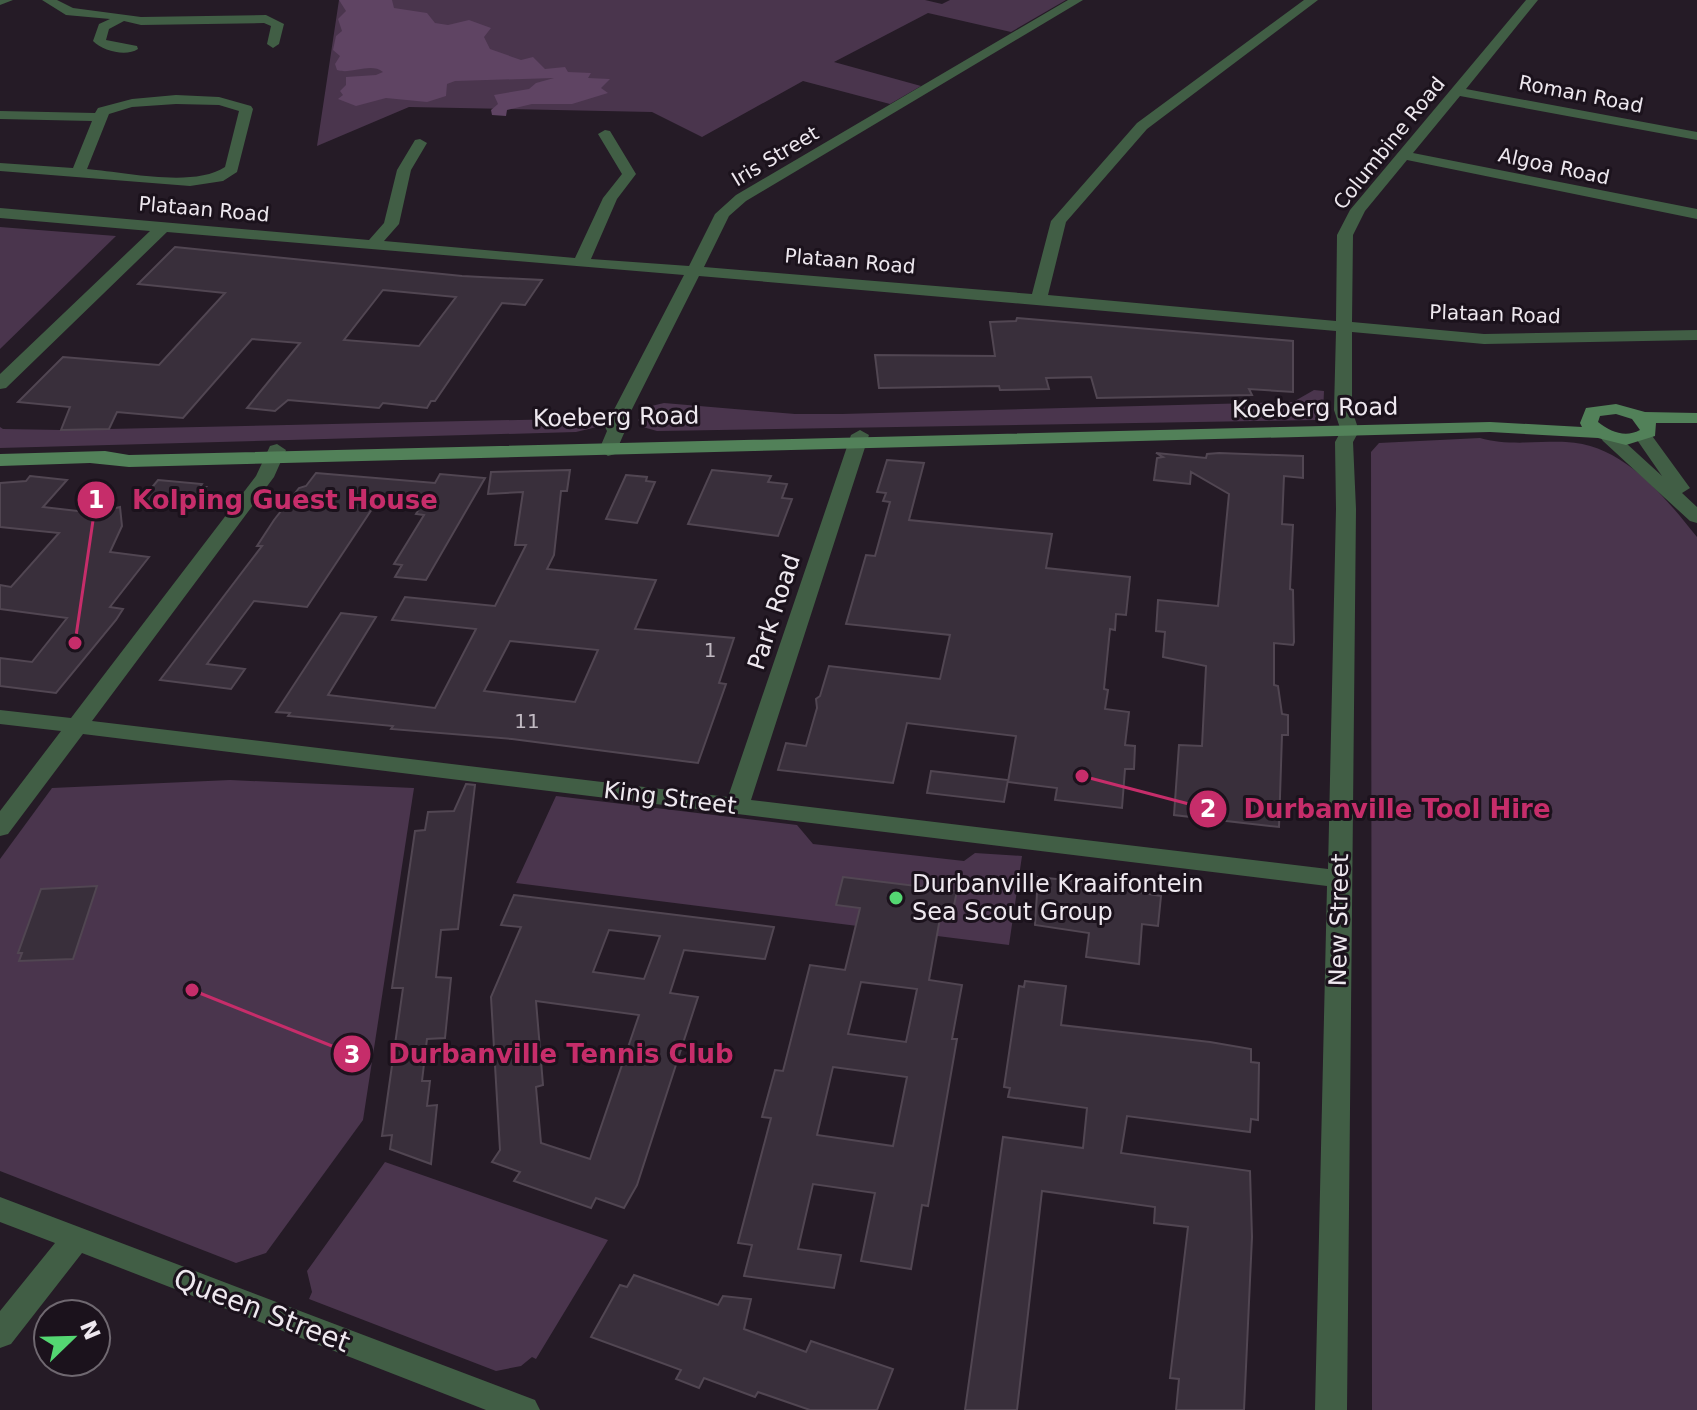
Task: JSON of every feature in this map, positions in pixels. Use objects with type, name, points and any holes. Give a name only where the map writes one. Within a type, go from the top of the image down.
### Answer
[{"type":"main road","name":"Koeberg Road","points":[[0,460],[92,458],[129,461],[276,454],[859,439],[1490,427],[1589,416],[1595,411],[1611,409],[1645,429],[1629,440],[1605,435],[1490,427]]},
{"type":"main road","points":[[1589,416],[1589,423],[1605,435]]},
{"type":"main road","points":[[1645,429],[1697,418]]},
{"type":"main road","points":[[1645,429],[1697,426]]},
{"type":"street","points":[[0,1],[7,0]]},
{"type":"street","points":[[48,0],[70,12],[149,21],[266,19],[278,24],[273,44]]},
{"type":"street","name":"Iris Street","points":[[610,446],[616,431],[614,427],[723,214],[741,198],[1077,0]]},
{"type":"street","points":[[1039,300],[1059,221],[1142,126],[1312,0]]},
{"type":"street","name":"Columbine Road","points":[[1350,431],[1343,410],[1342,326],[1345,235],[1349,222],[1532,0]]},
{"type":"street","points":[[121,18],[103,27],[99,41],[106,46],[132,49]]},
{"type":"street","name":"Roman Road","points":[[1457,91],[1691,132]]},
{"type":"street","points":[[1,168],[190,182],[218,178],[232,169],[246,109],[233,102],[149,100],[110,107],[103,111],[78,173]]},
{"type":"street","points":[[0,115],[101,117]]},
{"type":"street","points":[[581,263],[610,198],[629,174],[605,134]]},
{"type":"street","points":[[373,245],[391,224],[404,170],[420,143]]},
{"type":"street","name":"Algoa Road","points":[[1403,155],[1697,214]]},
{"type":"street","name":"Plataan Road","points":[[0,213],[1511,340],[1697,335]]},
{"type":"street","points":[[0,384],[163,227]]},
{"type":"street","points":[[1645,429],[1697,514]]},
{"type":"street","name":"New Street","points":[[1331,1410],[1347,468],[1344,442],[1350,431]]},
{"type":"street","points":[[1605,435],[1638,460],[1697,514]]},
{"type":"street","name":"Park Road","points":[[737,806],[859,439]]},
{"type":"street","points":[[0,828],[265,477],[276,454]]},
{"type":"street","name":"King Street","points":[[0,717],[1340,879]]},
{"type":"street","name":"Queen Street","points":[[0,1209],[524,1410]]},
{"type":"street","points":[[0,1334],[77,1238]]},
{"type":"shaded area","points":[[339,0],[925,0],[942,4],[950,0],[1066,0],[1011,32],[928,13],[834,62],[921,86],[890,104],[803,81],[702,137],[652,112],[409,107],[317,146]]},
{"type":"shaded area","points":[[339,0],[392,0],[394,8],[427,13],[435,23],[448,25],[469,20],[491,28],[484,37],[490,49],[521,60],[533,57],[545,69],[565,67],[568,72],[591,73],[588,78],[610,79],[601,88],[608,93],[572,104],[532,104],[507,110],[506,116],[492,115],[491,110],[498,104],[494,95],[529,89],[536,83],[554,78],[455,81],[447,84],[446,96],[427,102],[386,98],[356,106],[338,99],[343,95],[340,91],[346,85],[346,77],[383,72],[372,68],[337,70],[335,64],[340,56],[333,50],[336,36],[342,31],[338,19],[346,11]]},
{"type":"shaded area","points":[[0,227],[116,236],[0,349]]},
{"type":"shaded area","points":[[1314,390],[1324,391],[1323,414],[1317,420],[657,431],[643,427],[638,420],[647,407],[664,403],[795,414],[842,414],[1293,402]]},
{"type":"shaded area","points":[[606,418],[601,426],[576,432],[0,448],[0,427],[62,430]]},
{"type":"shaded area","points":[[1480,438],[1512,443],[1566,442],[1606,452],[1624,462],[1656,489],[1697,537],[1697,1410],[1372,1410],[1371,452],[1379,443]]},
{"type":"shaded area","points":[[230,780],[414,788],[363,1120],[266,1253],[236,1263],[0,1171],[0,859],[52,788]]},
{"type":"shaded area","points":[[556,796],[797,825],[813,844],[964,861],[975,853],[1022,856],[1009,945],[516,883]]},
{"type":"shaded area","points":[[385,1162],[608,1240],[536,1359],[532,1357],[521,1366],[496,1371],[309,1299],[312,1292],[307,1271]]},
{"type":"building","points":[[175,247],[462,276],[542,280],[525,305],[502,303],[435,401],[431,401],[427,408],[383,403],[379,408],[288,400],[275,411],[247,408],[300,343],[252,339],[183,418],[117,412],[109,429],[61,430],[70,407],[18,402],[63,357],[159,365],[225,293],[138,284]],"holes":[[[383,290],[456,297],[419,346],[344,340]]]},
{"type":"building","points":[[1017,318],[1293,341],[1293,392],[1249,389],[1252,395],[1097,398],[1091,377],[1046,378],[1049,389],[1000,390],[999,386],[879,388],[875,355],[995,356],[990,322],[1016,321]]},
{"type":"building","points":[[1156,453],[1206,458],[1207,454],[1219,453],[1303,456],[1303,478],[1284,476],[1282,524],[1293,525],[1290,589],[1293,590],[1294,642],[1293,645],[1274,643],[1274,685],[1278,686],[1282,714],[1288,715],[1288,735],[1282,735],[1279,827],[1174,815],[1179,745],[1202,746],[1206,666],[1163,657],[1165,632],[1156,631],[1158,600],[1218,606],[1229,494],[1191,472],[1190,484],[1154,480],[1157,458],[1163,457]]},
{"type":"building","points":[[887,460],[924,463],[909,520],[1052,534],[1046,568],[1130,577],[1126,615],[1116,614],[1115,630],[1110,629],[1104,689],[1108,690],[1105,709],[1129,712],[1125,745],[1135,746],[1134,769],[1125,769],[1122,808],[1055,800],[1057,788],[1008,782],[1016,736],[907,723],[893,783],[778,770],[786,743],[806,746],[817,708],[816,699],[820,696],[829,666],[940,679],[950,635],[846,624],[866,555],[875,556],[890,502],[883,501],[886,493],[877,492]]},
{"type":"building","points":[[570,470],[567,491],[561,491],[554,555],[547,569],[656,580],[635,629],[734,638],[719,683],[726,684],[698,763],[512,739],[391,729],[393,726],[288,716],[290,713],[276,712],[341,613],[376,617],[328,695],[435,708],[476,629],[392,620],[405,597],[495,606],[526,545],[515,545],[523,492],[488,494],[491,472]],"holes":[[[510,641],[598,650],[575,702],[484,691]]]},
{"type":"building","points":[[712,470],[771,476],[768,482],[787,484],[782,498],[792,499],[778,536],[688,524]]},
{"type":"building","points":[[316,473],[435,483],[440,474],[485,478],[426,580],[395,577],[402,565],[394,564],[424,515],[416,514],[422,504],[378,500],[307,607],[254,601],[207,664],[245,669],[231,689],[160,680],[262,546],[257,546],[274,520],[299,488],[306,486]]},
{"type":"building","points":[[626,475],[647,477],[646,481],[655,482],[637,523],[606,519]]},
{"type":"building","points":[[30,476],[67,480],[43,507],[95,513],[120,507],[122,526],[110,552],[149,557],[110,607],[123,609],[116,620],[56,693],[0,686],[0,658],[32,662],[67,618],[0,609],[0,585],[11,587],[59,533],[0,527],[0,483],[26,481]]},
{"type":"building","points":[[158,480],[206,487],[190,507],[138,504]]},
{"type":"building","points":[[931,771],[1008,780],[1004,802],[927,793]]},
{"type":"building","points":[[466,784],[475,785],[458,929],[441,930],[436,977],[451,978],[445,1038],[427,1039],[422,1081],[430,1081],[427,1106],[437,1105],[431,1164],[390,1149],[392,1135],[382,1136],[403,988],[392,988],[415,831],[425,830],[428,812],[454,811]]},
{"type":"building","points":[[843,877],[957,891],[951,920],[940,918],[929,980],[962,985],[952,1039],[957,1039],[928,1206],[922,1205],[911,1269],[861,1261],[875,1193],[813,1184],[798,1249],[841,1255],[834,1288],[744,1276],[752,1245],[738,1243],[771,1118],[762,1117],[775,1070],[783,1071],[810,965],[845,970],[860,908],[836,905]],"holes":[[[861,982],[917,989],[906,1042],[848,1034]],[[833,1067],[907,1077],[893,1146],[817,1135]]]},
{"type":"building","points":[[1038,877],[1129,887],[1161,896],[1158,926],[1142,924],[1139,964],[1086,957],[1089,933],[1035,925]]},
{"type":"building","points":[[97,886],[73,959],[19,961],[22,953],[18,953],[41,889]]},
{"type":"building","points":[[514,895],[774,927],[765,959],[684,950],[670,993],[698,997],[637,1185],[624,1208],[596,1198],[591,1208],[514,1181],[520,1172],[492,1162],[500,1150],[491,997],[521,927],[501,925]],"holes":[[[609,930],[660,936],[644,979],[593,972]],[[536,1001],[639,1015],[590,1159],[541,1143],[536,1087],[543,1085]]]},
{"type":"building","points":[[1025,981],[1066,986],[1061,1025],[1251,1049],[1251,1062],[1259,1063],[1258,1120],[1251,1119],[1250,1132],[1127,1116],[1121,1153],[1250,1171],[1252,1237],[1244,1410],[1176,1410],[1179,1379],[1170,1378],[1188,1227],[1154,1223],[1155,1207],[1042,1191],[1017,1410],[965,1410],[1003,1137],[1083,1148],[1087,1108],[1008,1097],[1010,1088],[1004,1087],[1019,986],[1024,987]]},
{"type":"building","points":[[634,1275],[718,1305],[723,1296],[751,1299],[744,1329],[806,1352],[811,1341],[893,1369],[877,1410],[810,1410],[758,1392],[755,1397],[704,1378],[699,1388],[676,1379],[681,1370],[591,1337],[620,1285],[627,1287]]},
{"type":"place","name":"Kolping Guest House","points":[[75,643]]},
{"type":"place","name":"Durbanville Tool Hire","points":[[1082,776]]},
{"type":"place","name":"Durbanville Kraaifontein Sea Scout Group","points":[[896,898]]},
{"type":"place","name":"Durbanville Tennis Club","points":[[192,990]]}]
